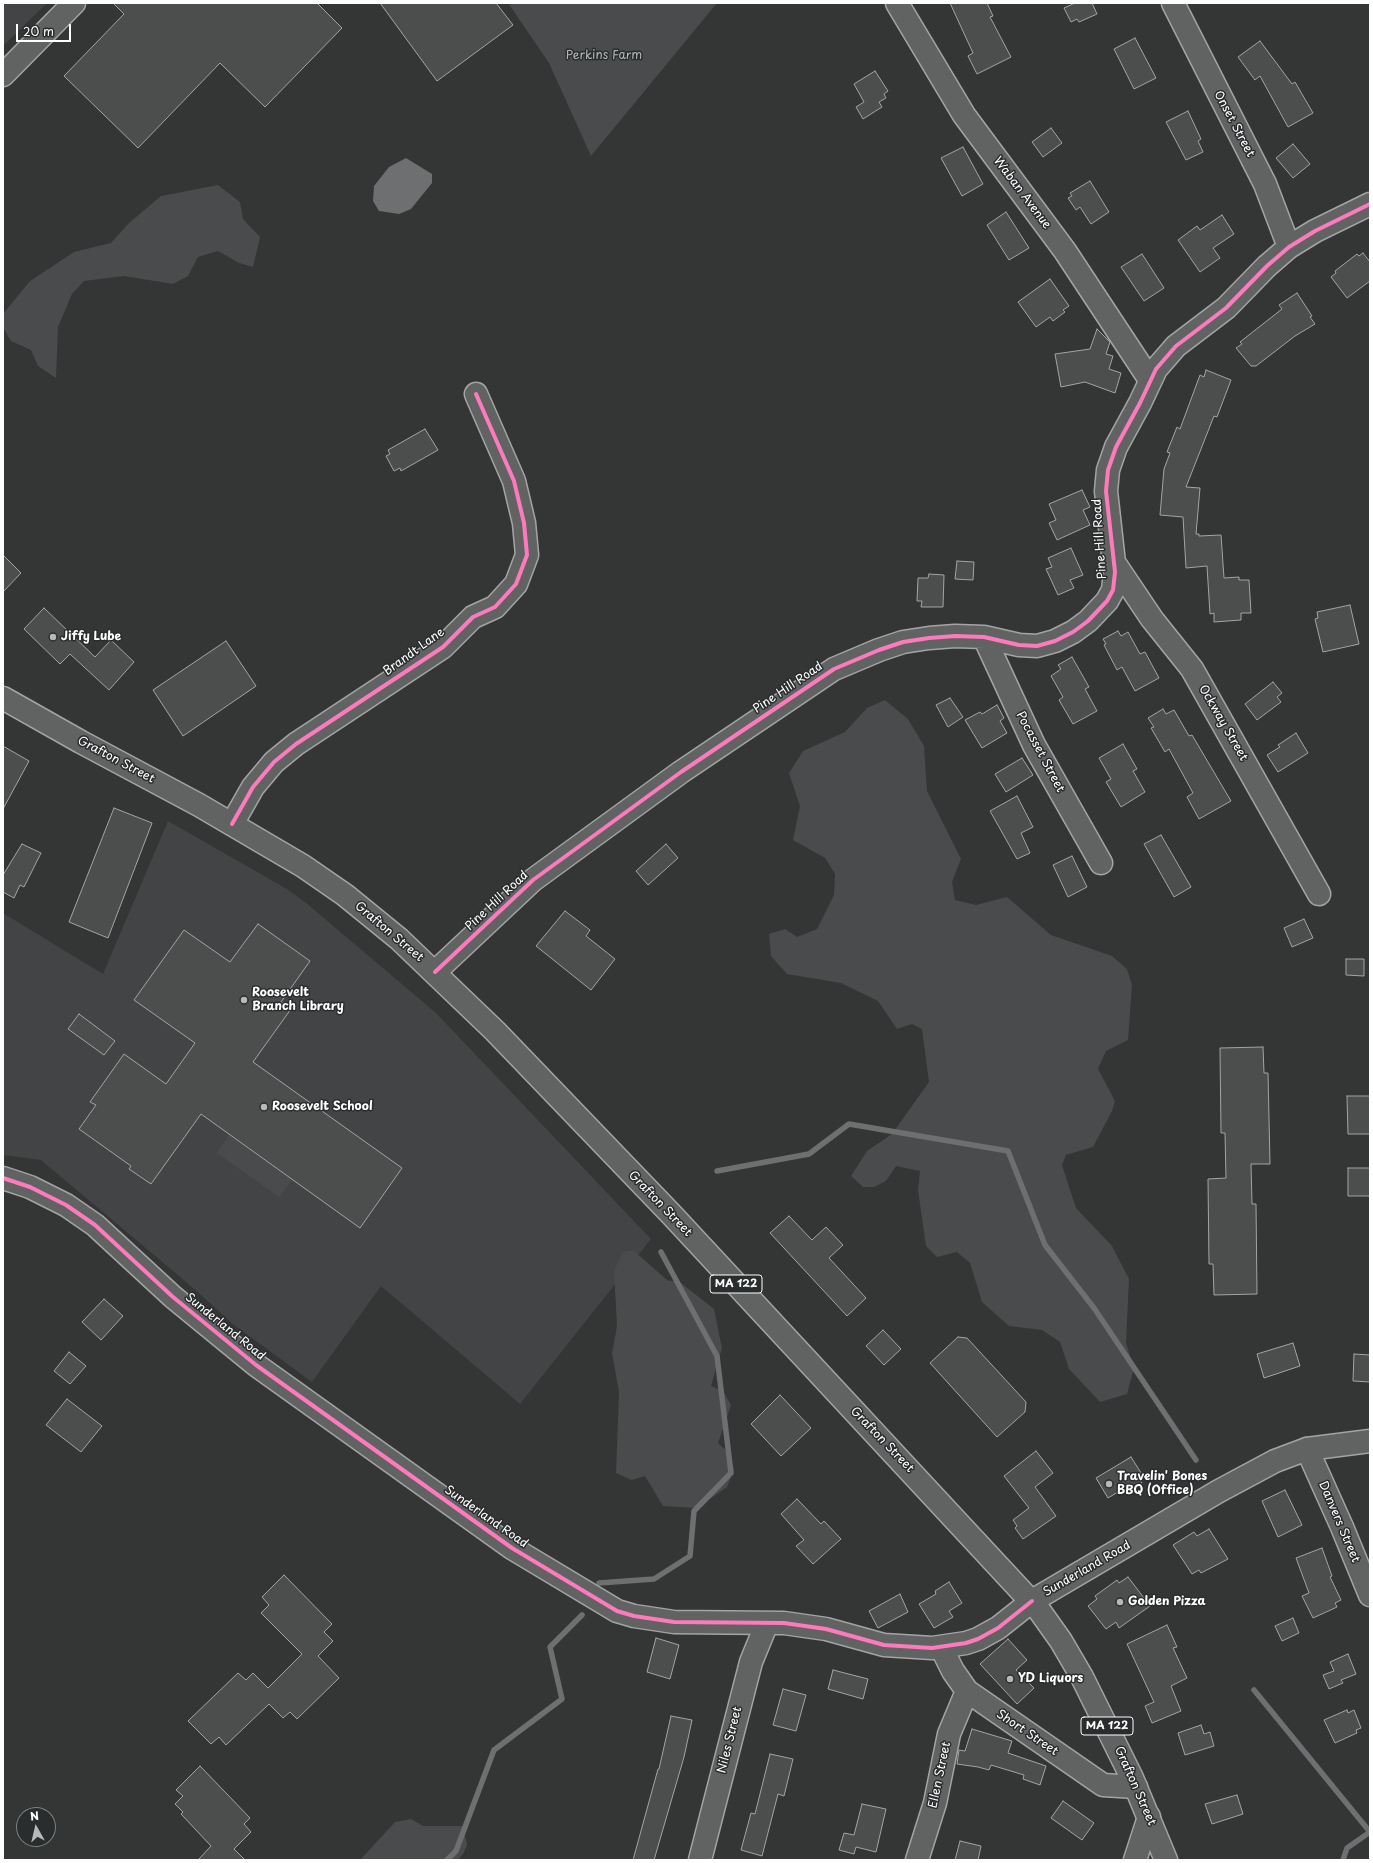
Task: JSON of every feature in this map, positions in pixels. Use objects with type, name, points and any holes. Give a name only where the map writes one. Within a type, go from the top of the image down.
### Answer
[{"type":"main road","points":[[3,75],[74,3]]},
{"type":"main road","name":"Waban Avenue","points":[[897,3],[964,115],[1069,257],[1150,380]]},
{"type":"main road","name":"Onset Street","points":[[1173,3],[1265,184],[1288,248]]},
{"type":"main road","name":"Pine Hill Road","points":[[435,972],[533,880],[681,772],[834,669],[879,650],[903,642],[942,637],[984,637],[1019,645],[1037,646],[1055,641],[1073,632],[1088,621],[1106,601],[1113,590],[1115,572],[1106,491],[1108,470],[1116,447],[1140,403],[1156,369],[1176,346],[1226,308],[1267,266],[1288,248],[1314,231],[1370,204]]},
{"type":"main road","name":"Brandt Lane","points":[[232,824],[253,787],[274,762],[296,744],[443,647],[473,617],[495,607],[516,584],[528,556],[524,523],[514,481],[476,394]]},
{"type":"main road","name":"Ockway Street","points":[[1113,561],[1152,619],[1192,669],[1319,894]]},
{"type":"main road","name":"Pocasset Street","points":[[984,637],[1034,745],[1101,863]]},
{"type":"main road","name":"Grafton Street","points":[[3,698],[232,824],[302,866],[345,895],[394,935],[435,972],[552,1089],[671,1214],[1032,1601],[1061,1641],[1082,1677],[1136,1787],[1166,1860]]},
{"type":"main road","name":"Sunderland Road","points":[[3,1178],[30,1187],[66,1205],[95,1225],[173,1297],[256,1365],[512,1548],[617,1611],[652,1619],[703,1623],[767,1623],[808,1626],[884,1645],[911,1648],[941,1647],[978,1639],[998,1628],[1032,1601],[1259,1468],[1307,1449],[1370,1441]]},
{"type":"main road","name":"Danvers Street","points":[[1307,1449],[1365,1574],[1370,1596]]},
{"type":"main road","name":"Niles Street","points":[[700,1860],[751,1662],[767,1623]]},
{"type":"main road","name":"Short Street","points":[[941,1647],[953,1671],[967,1691],[1103,1784],[1136,1787]]},
{"type":"main road","name":"Ellen Street","points":[[917,1860],[935,1803],[949,1734],[967,1691]]},
{"type":"main road","points":[[1136,1860],[1149,1817]]},
{"type":"shaded area","points":[[3,3],[47,3],[3,46]]},
{"type":"shaded area","points":[[406,158],[432,174],[432,183],[411,209],[399,214],[379,211],[373,201],[374,186],[389,167]]},
{"type":"shaded area","name":"Roosevelt School","points":[[168,821],[287,889],[305,902],[436,1013],[651,1239],[520,1404],[381,1286],[312,1382],[234,1325],[192,1287],[41,1160],[3,1155],[3,913],[103,974]]},
{"type":"green space","name":"Perkins Farm","points":[[508,3],[717,3],[591,156],[549,63]]},
{"type":"green space","points":[[218,185],[240,202],[243,219],[260,237],[253,267],[239,263],[218,251],[198,257],[188,276],[173,284],[124,276],[84,281],[72,294],[58,327],[56,378],[38,366],[31,350],[11,341],[3,328],[3,314],[30,281],[74,252],[111,243],[129,223],[161,196]]},
{"type":"green space","points":[[885,700],[908,719],[924,746],[927,791],[961,859],[952,882],[955,900],[976,905],[1007,897],[1051,935],[1112,956],[1127,969],[1132,985],[1128,1040],[1106,1051],[1098,1069],[1115,1101],[1112,1111],[1093,1147],[1066,1155],[1062,1165],[1076,1208],[1112,1246],[1129,1279],[1126,1343],[1134,1368],[1127,1394],[1100,1402],[1069,1369],[1060,1342],[1042,1330],[1009,1326],[982,1302],[970,1263],[957,1252],[937,1257],[926,1246],[918,1190],[920,1171],[896,1166],[886,1181],[874,1187],[863,1187],[851,1176],[867,1151],[892,1134],[929,1082],[922,1029],[912,1024],[897,1029],[878,1001],[841,983],[787,974],[771,956],[769,934],[785,929],[797,937],[817,929],[834,895],[835,874],[825,858],[793,840],[800,806],[789,773],[803,751],[845,732],[867,708]]},
{"type":"green space","points":[[229,1135],[292,1180],[279,1197],[217,1153]]},
{"type":"green space","points":[[633,1250],[667,1280],[681,1283],[714,1309],[722,1348],[711,1386],[723,1391],[731,1405],[718,1443],[729,1453],[734,1469],[727,1487],[697,1508],[663,1506],[645,1476],[632,1480],[616,1473],[619,1392],[612,1353],[617,1326],[614,1271],[623,1252]]},
{"type":"green space","points":[[411,1819],[423,1826],[463,1826],[467,1845],[463,1854],[458,1860],[360,1860],[395,1822]]},
{"type":"building","points":[[113,3],[317,3],[342,28],[265,107],[220,63],[138,148],[64,76],[124,14]]},
{"type":"building","points":[[380,3],[496,3],[513,25],[437,81]]},
{"type":"building","points":[[950,3],[987,3],[993,16],[990,17],[1011,57],[977,74],[968,56],[973,53]]},
{"type":"building","points":[[1075,3],[1092,3],[1097,14],[1079,22],[1077,19],[1071,22],[1064,8]]},
{"type":"building","points":[[1135,38],[1156,78],[1134,89],[1114,49]]},
{"type":"building","points":[[1260,41],[1292,84],[1295,82],[1313,113],[1288,127],[1260,76],[1255,80],[1238,57]]},
{"type":"building","points":[[875,71],[888,91],[884,94],[886,98],[879,102],[882,107],[863,119],[856,107],[864,102],[854,84]]},
{"type":"building","points":[[1188,111],[1201,139],[1198,141],[1203,152],[1186,160],[1166,122]]},
{"type":"building","points":[[1051,128],[1062,143],[1043,157],[1032,142]]},
{"type":"building","points":[[1293,144],[1310,164],[1293,178],[1276,158]]},
{"type":"building","points":[[963,147],[983,184],[962,196],[941,158]]},
{"type":"building","points":[[1090,181],[1109,212],[1091,224],[1080,207],[1076,210],[1068,198],[1072,196],[1070,193]]},
{"type":"building","points":[[1006,212],[1029,248],[1009,260],[987,225]]},
{"type":"building","points":[[1222,215],[1234,234],[1213,248],[1220,258],[1200,272],[1178,240],[1197,226],[1200,230]]},
{"type":"building","points":[[1363,253],[1370,262],[1370,281],[1347,298],[1331,277],[1336,273],[1335,271],[1357,254],[1359,256]]},
{"type":"building","points":[[1142,254],[1164,288],[1144,301],[1121,267]]},
{"type":"building","points":[[1050,279],[1069,306],[1063,310],[1065,312],[1053,321],[1050,317],[1036,327],[1018,302]]},
{"type":"building","points":[[1297,293],[1312,316],[1310,317],[1315,324],[1295,336],[1256,366],[1251,366],[1236,348],[1242,344],[1240,342],[1282,309],[1279,305]]},
{"type":"building","points":[[1097,329],[1110,342],[1106,354],[1113,356],[1109,369],[1121,373],[1115,393],[1085,382],[1061,387],[1055,354],[1090,349]]},
{"type":"building","points":[[1206,370],[1231,380],[1217,417],[1214,416],[1186,487],[1200,488],[1196,534],[1199,534],[1199,536],[1221,535],[1224,578],[1239,577],[1239,580],[1249,580],[1251,613],[1241,613],[1241,620],[1214,622],[1214,613],[1210,614],[1207,566],[1186,568],[1183,517],[1160,515],[1164,469],[1170,453],[1167,452],[1177,427],[1180,429],[1200,375],[1204,377]]},
{"type":"building","points":[[425,429],[438,450],[401,471],[400,468],[394,471],[386,456],[390,454],[388,450]]},
{"type":"building","points":[[1082,490],[1090,507],[1083,510],[1090,525],[1057,540],[1049,523],[1056,520],[1049,504]]},
{"type":"building","points":[[1071,548],[1083,575],[1070,580],[1074,588],[1058,595],[1046,569],[1052,567],[1048,558]]},
{"type":"building","points":[[3,555],[21,573],[3,592]]},
{"type":"building","points":[[957,561],[974,562],[973,580],[955,579]]},
{"type":"building","points":[[929,574],[944,575],[943,607],[921,607],[922,601],[917,601],[918,578],[928,578]]},
{"type":"building","points":[[1350,605],[1359,644],[1323,652],[1315,619],[1318,618],[1317,612]]},
{"type":"building","points":[[44,608],[95,657],[111,640],[134,662],[109,690],[70,654],[60,664],[24,629]]},
{"type":"building","points":[[1118,631],[1121,636],[1128,632],[1140,654],[1145,652],[1159,678],[1135,691],[1122,667],[1117,670],[1104,645],[1106,644],[1103,639]]},
{"type":"building","points":[[226,641],[256,686],[183,736],[153,690]]},
{"type":"building","points":[[1072,657],[1089,687],[1085,689],[1097,711],[1073,724],[1059,700],[1063,697],[1051,676],[1061,669],[1058,665]]},
{"type":"building","points":[[1273,682],[1282,693],[1277,697],[1281,702],[1257,720],[1245,704]]},
{"type":"building","points":[[950,698],[963,717],[948,727],[936,705]]},
{"type":"building","points":[[997,705],[1004,718],[1000,721],[1007,733],[982,748],[965,720],[980,712],[982,714]]},
{"type":"building","points":[[1163,709],[1166,714],[1174,710],[1189,736],[1192,735],[1231,801],[1199,819],[1187,797],[1193,793],[1169,749],[1165,752],[1151,728],[1154,727],[1148,718]]},
{"type":"building","points":[[1296,733],[1308,753],[1278,772],[1267,755],[1280,747],[1278,745]]},
{"type":"building","points":[[1123,744],[1137,769],[1133,771],[1145,792],[1121,807],[1106,782],[1111,779],[1099,758]]},
{"type":"building","points":[[3,746],[29,761],[3,809]]},
{"type":"building","points":[[1022,758],[1033,775],[1006,792],[995,774]]},
{"type":"building","points":[[1017,796],[1033,827],[1021,833],[1030,853],[1017,859],[990,811]]},
{"type":"building","points":[[114,808],[152,823],[108,938],[69,922]]},
{"type":"building","points":[[1161,835],[1191,887],[1174,897],[1144,844]]},
{"type":"building","points":[[22,844],[41,853],[24,887],[20,885],[14,898],[3,892],[3,875]]},
{"type":"building","points":[[666,844],[678,858],[648,885],[636,871]]},
{"type":"building","points":[[1072,856],[1087,887],[1068,897],[1053,865]]},
{"type":"building","points":[[565,911],[590,930],[586,936],[615,959],[591,990],[536,946]]},
{"type":"building","points":[[1304,919],[1313,938],[1292,947],[1284,928]]},
{"type":"building","points":[[258,924],[310,961],[281,1002],[291,1009],[253,1062],[402,1168],[360,1228],[201,1114],[151,1184],[129,1169],[131,1166],[79,1129],[96,1105],[90,1102],[124,1054],[166,1084],[195,1043],[134,1000],[184,930],[230,962]]},
{"type":"building","points":[[1346,959],[1364,959],[1364,976],[1346,975]]},
{"type":"building","points":[[79,1014],[115,1041],[104,1055],[68,1029]]},
{"type":"building","points":[[1263,1047],[1264,1073],[1268,1073],[1270,1164],[1251,1164],[1252,1204],[1256,1204],[1257,1294],[1214,1295],[1213,1264],[1209,1264],[1208,1179],[1226,1178],[1225,1133],[1221,1133],[1220,1048]]},
{"type":"building","points":[[1347,1096],[1370,1096],[1370,1134],[1348,1134]]},
{"type":"building","points":[[1348,1168],[1370,1168],[1370,1196],[1348,1196]]},
{"type":"building","points":[[789,1216],[812,1240],[826,1227],[843,1245],[829,1258],[866,1298],[847,1316],[770,1233]]},
{"type":"building","points":[[104,1299],[123,1316],[101,1340],[82,1322]]},
{"type":"building","points":[[883,1330],[901,1349],[884,1365],[866,1346]]},
{"type":"building","points":[[958,1337],[967,1338],[1026,1402],[1025,1412],[997,1437],[930,1363]]},
{"type":"building","points":[[1293,1343],[1300,1366],[1264,1378],[1257,1354]]},
{"type":"building","points":[[69,1352],[86,1366],[70,1384],[54,1371]]},
{"type":"building","points":[[1354,1354],[1370,1355],[1370,1382],[1353,1381]]},
{"type":"building","points":[[780,1395],[811,1428],[781,1456],[751,1424]]},
{"type":"building","points":[[67,1399],[102,1426],[81,1452],[46,1425]]},
{"type":"building","points":[[1036,1451],[1053,1473],[1035,1487],[1056,1516],[1023,1539],[1015,1528],[1017,1526],[1013,1520],[1029,1508],[1004,1476]]},
{"type":"building","points":[[1131,1457],[1143,1476],[1139,1479],[1142,1483],[1126,1493],[1123,1489],[1108,1498],[1096,1478]]},
{"type":"building","points":[[1285,1490],[1302,1525],[1278,1537],[1262,1501]]},
{"type":"building","points":[[797,1499],[821,1524],[824,1521],[841,1539],[813,1564],[796,1546],[804,1540],[781,1514]]},
{"type":"building","points":[[1209,1529],[1228,1559],[1201,1573],[1199,1570],[1192,1574],[1173,1545],[1194,1532],[1197,1536]]},
{"type":"building","points":[[1322,1548],[1332,1576],[1330,1577],[1341,1600],[1335,1603],[1337,1607],[1313,1618],[1302,1596],[1309,1593],[1296,1558]]},
{"type":"building","points":[[284,1575],[332,1624],[324,1632],[333,1641],[318,1656],[339,1678],[297,1719],[290,1712],[283,1718],[269,1704],[226,1745],[219,1737],[211,1744],[188,1721],[238,1673],[246,1680],[253,1673],[268,1688],[302,1654],[261,1613],[269,1605],[262,1597]]},
{"type":"building","name":"Golden Pizza","points":[[1128,1577],[1150,1606],[1119,1628],[1116,1622],[1106,1629],[1088,1606],[1097,1599],[1095,1596],[1117,1580],[1119,1583]]},
{"type":"building","points":[[949,1582],[962,1603],[949,1611],[953,1617],[934,1628],[919,1604],[936,1594],[935,1591]]},
{"type":"building","points":[[900,1594],[908,1612],[878,1628],[869,1611]]},
{"type":"building","points":[[1293,1618],[1299,1633],[1282,1641],[1275,1626]]},
{"type":"building","points":[[1167,1625],[1177,1647],[1173,1648],[1187,1678],[1171,1686],[1181,1711],[1152,1723],[1145,1706],[1154,1702],[1127,1644]]},
{"type":"building","points":[[656,1638],[679,1645],[670,1679],[647,1672]]},
{"type":"building","name":"YD Liquors","points":[[1008,1639],[1027,1660],[1016,1670],[1034,1688],[1017,1704],[980,1664]]},
{"type":"building","points":[[1348,1654],[1356,1674],[1341,1680],[1343,1683],[1329,1689],[1323,1675],[1334,1671],[1330,1662]]},
{"type":"building","points":[[833,1670],[868,1679],[863,1699],[828,1689]]},
{"type":"building","points":[[783,1689],[806,1695],[796,1731],[773,1725]]},
{"type":"building","points":[[1347,1710],[1348,1713],[1354,1710],[1361,1728],[1356,1730],[1357,1733],[1335,1743],[1324,1720]]},
{"type":"building","points":[[671,1716],[692,1720],[684,1757],[654,1860],[633,1860],[659,1769]]},
{"type":"building","points":[[1201,1725],[1204,1734],[1210,1732],[1214,1746],[1185,1755],[1178,1733]]},
{"type":"building","points":[[972,1729],[1012,1741],[1008,1753],[1046,1766],[1040,1785],[1023,1779],[1024,1775],[991,1765],[989,1770],[957,1764],[959,1750],[965,1751]]},
{"type":"building","points":[[770,1754],[793,1759],[784,1796],[778,1794],[762,1856],[741,1850],[751,1813],[755,1814]]},
{"type":"building","points":[[200,1766],[250,1818],[244,1824],[251,1832],[234,1849],[245,1860],[198,1860],[211,1846],[181,1814],[183,1812],[175,1804],[183,1796],[176,1790]]},
{"type":"building","points":[[1237,1795],[1243,1814],[1212,1824],[1205,1804]]},
{"type":"building","points":[[1063,1801],[1094,1823],[1082,1840],[1051,1818]]},
{"type":"building","points":[[862,1804],[886,1809],[876,1852],[856,1847],[854,1854],[839,1850],[844,1833],[854,1835]]},
{"type":"building","points":[[960,1841],[981,1846],[978,1860],[955,1860]]},
{"type":"waterway","points":[[717,1171],[809,1154],[849,1124],[1008,1151],[1045,1245],[1094,1308],[1196,1460]]},
{"type":"waterway","points":[[599,1583],[654,1579],[690,1556],[694,1511],[731,1473],[717,1356],[661,1252]]},
{"type":"waterway","points":[[447,1860],[456,1851],[494,1750],[562,1699],[550,1647],[582,1615]]},
{"type":"waterway","points":[[1254,1690],[1370,1832],[1347,1848],[1343,1860]]},
{"type":"cycle path","points":[[435,972],[533,880],[681,772],[834,669],[879,650],[903,642],[929,638],[955,636],[984,637],[1019,645],[1037,646],[1055,641],[1073,632],[1088,621],[1107,601],[1113,590],[1115,572],[1106,491],[1108,470],[1116,447],[1140,403],[1156,369],[1176,346],[1226,308],[1267,266],[1289,247],[1315,231],[1370,204]]},
{"type":"cycle path","points":[[232,824],[253,787],[274,762],[296,744],[443,647],[473,617],[495,607],[516,584],[527,555],[524,523],[514,481],[476,394]]},
{"type":"cycle path","points":[[3,1178],[30,1187],[66,1205],[95,1225],[173,1297],[256,1365],[512,1548],[617,1611],[634,1616],[674,1622],[784,1623],[826,1629],[884,1645],[932,1648],[966,1643],[978,1639],[998,1628],[1032,1601]]},
{"type":"place","name":"Jiffy Lube","points":[[53,637]]},
{"type":"place","name":"Roosevelt Branch Library","points":[[244,1000]]},
{"type":"place","name":"Roosevelt School","points":[[264,1107]]},
{"type":"place","name":"Travelin' Bones BBQ (Office)","points":[[1109,1484]]},
{"type":"place","name":"Golden Pizza","points":[[1120,1602]]},
{"type":"place","name":"YD Liquors","points":[[1010,1679]]}]
